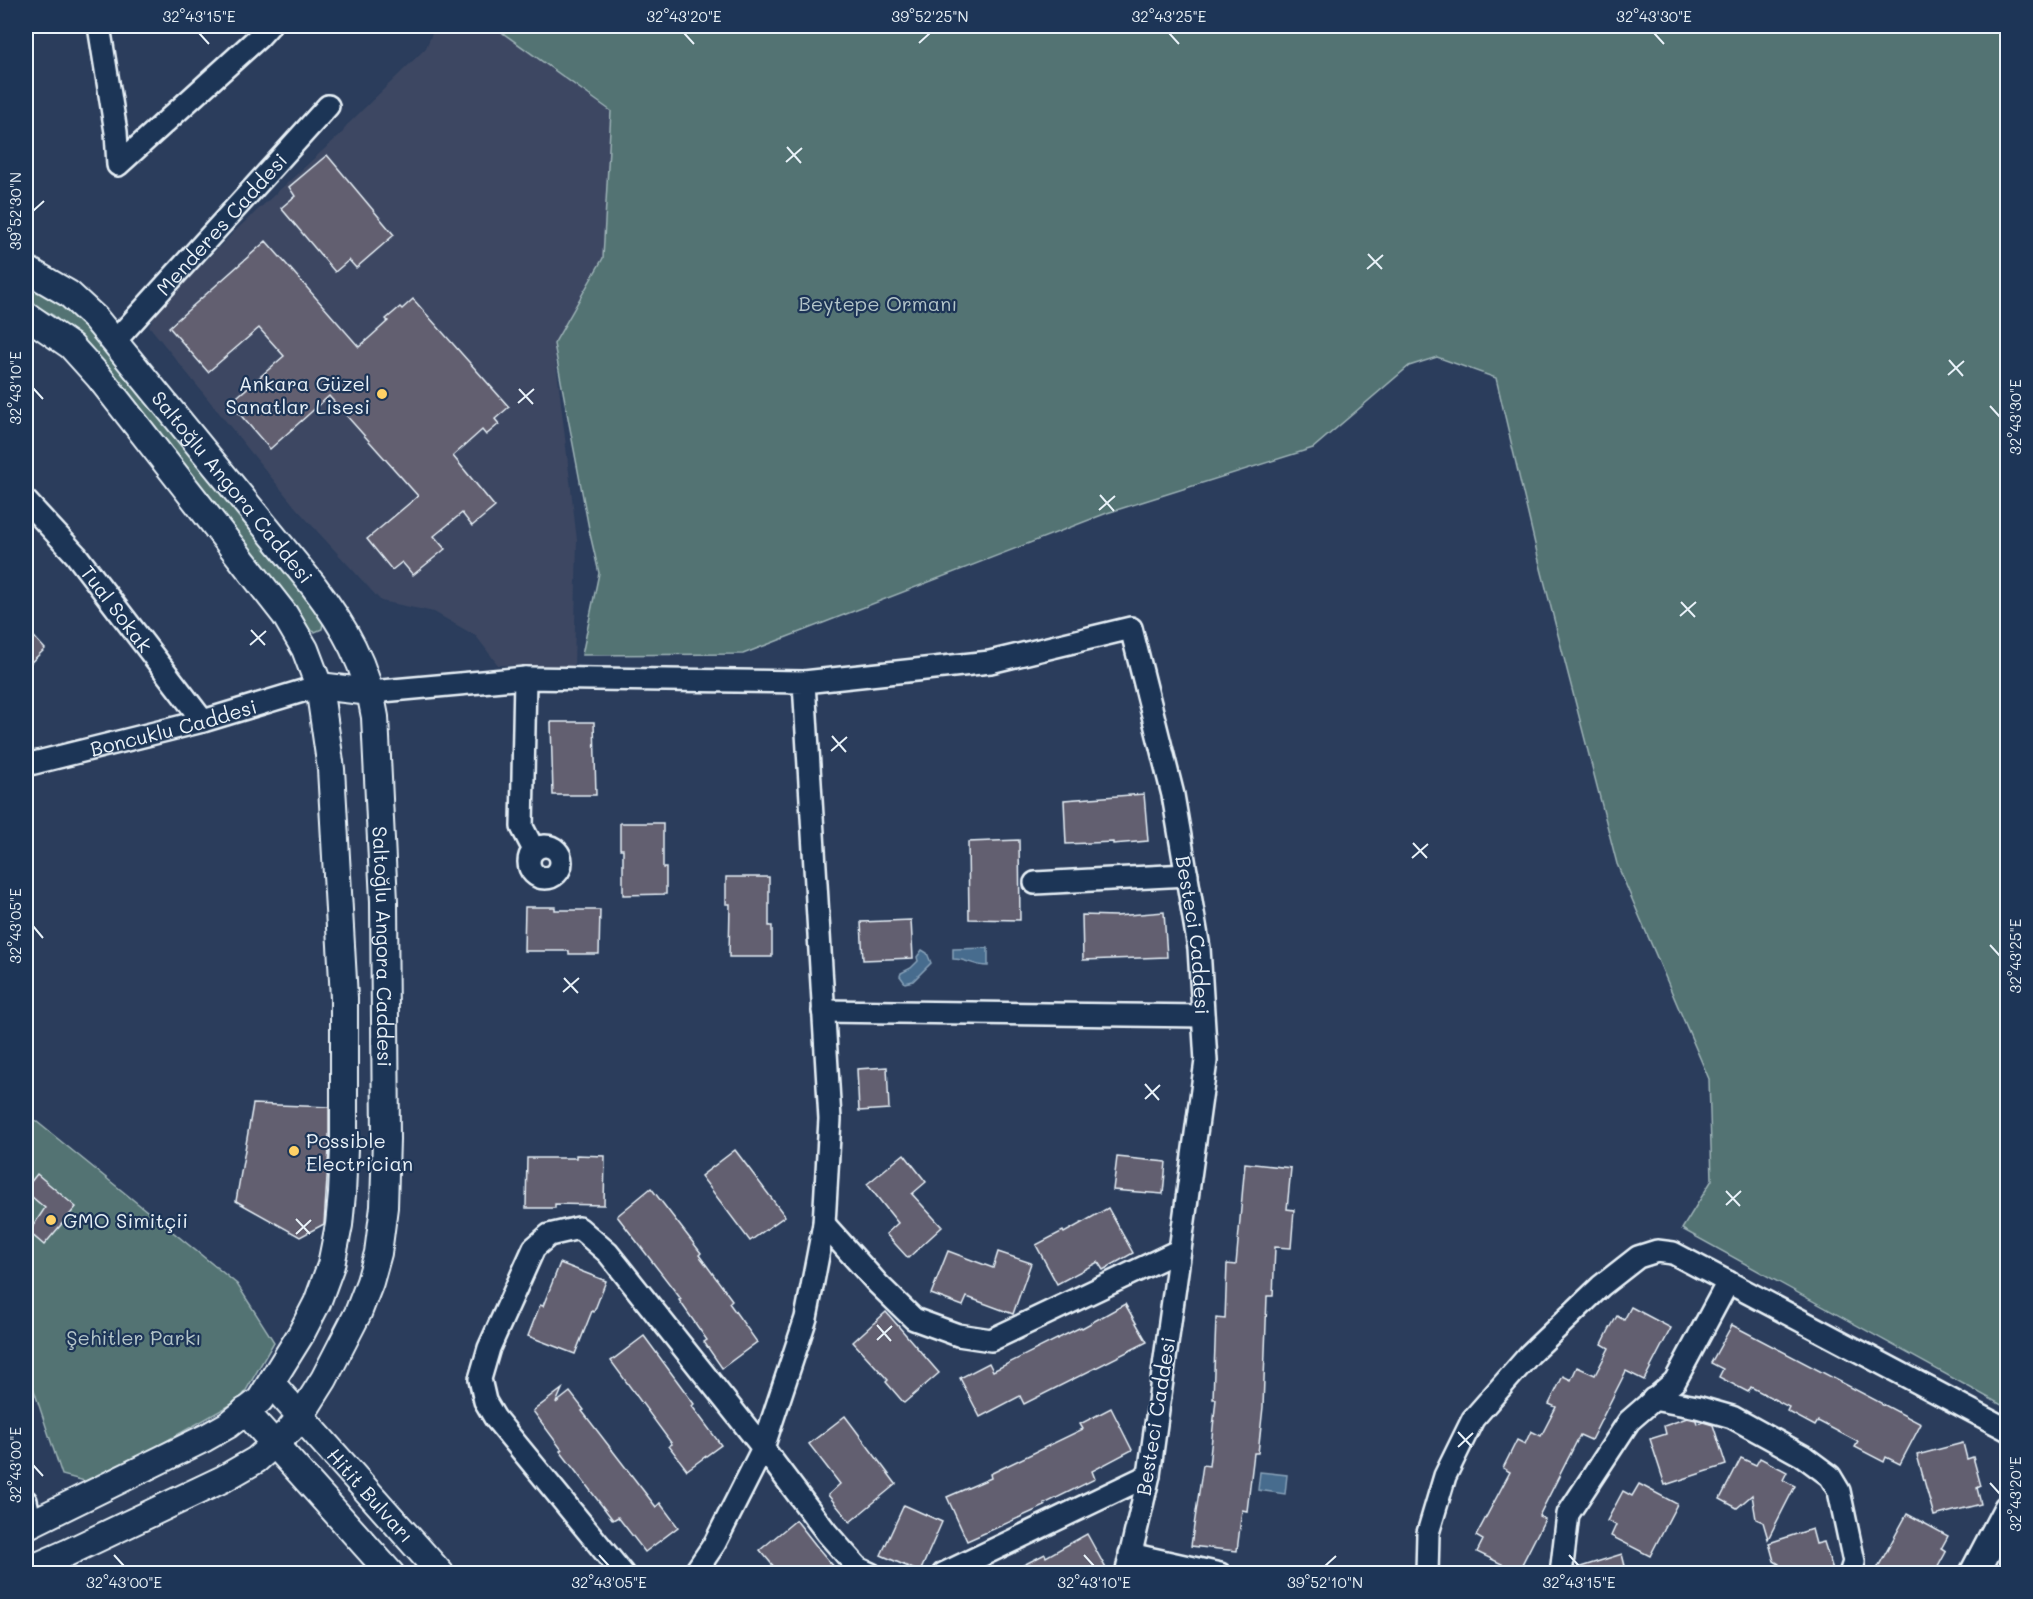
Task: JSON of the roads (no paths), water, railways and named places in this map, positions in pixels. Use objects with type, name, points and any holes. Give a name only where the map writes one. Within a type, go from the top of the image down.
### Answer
[{"type":"main road","points":[[1974,1574],[2007,1509]]},
{"type":"street","points":[[99,26],[116,132],[118,165],[269,26]]},
{"type":"street","name":"Menderes Caddesi","points":[[115,341],[328,106]]},
{"type":"street","name":"Saltoğlu Angora Caddesi","points":[[26,269],[69,294],[115,341],[328,605],[362,664],[371,692],[375,717],[384,901],[386,1139],[382,1234],[370,1282],[358,1313],[324,1379],[300,1417],[276,1443],[256,1460],[223,1479],[36,1570]]},
{"type":"street","name":"Saltoğlu Angora Caddesi","points":[[26,315],[71,346],[113,395],[285,615],[304,649],[319,686],[331,769],[344,998],[344,1149],[339,1225],[331,1265],[317,1303],[271,1383],[260,1400],[228,1425],[187,1448],[27,1517]]},
{"type":"street","name":"Tual Sokak","points":[[26,501],[76,555],[203,721]]},
{"type":"street","name":"Besteci Caddesi","points":[[804,682],[990,662],[1131,628],[1173,795],[1200,948],[1206,1061],[1149,1475],[1128,1564]]},
{"type":"street","points":[[319,686],[371,692],[525,678],[804,682],[830,1119],[824,1224],[806,1318],[763,1448],[715,1543],[694,1574]]},
{"type":"street","points":[[525,678],[522,828],[534,849]]},
{"type":"street","name":"Boncuklu Caddesi","points":[[26,765],[203,721],[319,686]]},
{"type":"street","points":[[1035,883],[1187,875]]},
{"type":"street","points":[[823,1011],[1203,1016]]},
{"type":"street","points":[[824,1224],[878,1284],[914,1319],[958,1335],[991,1340],[1179,1250]]},
{"type":"street","points":[[622,1574],[495,1418],[485,1401],[480,1379],[489,1348],[534,1248],[549,1235],[579,1228],[608,1253],[763,1448],[827,1533],[858,1568],[871,1574]]},
{"type":"street","points":[[1427,1574],[1428,1533],[1444,1476],[1473,1419],[1530,1354],[1601,1286],[1638,1257],[1657,1251],[1673,1253],[2007,1430]]},
{"type":"street","points":[[1561,1574],[1568,1514],[1629,1421],[1675,1381],[1728,1282]]},
{"type":"street","name":"Hitit Bulvarı","points":[[271,1383],[441,1574]]},
{"type":"street","points":[[1653,1400],[1697,1407],[1732,1417],[1803,1456],[1830,1476],[1839,1491],[1854,1562],[1850,1574]]},
{"type":"street","name":"Hitit Bulvarı","points":[[245,1411],[391,1574]]},
{"type":"street","points":[[943,1574],[1149,1475]]},
{"type":"street","points":[[27,1517],[36,1570]]},
{"type":"street","points":[[1128,1564],[1221,1574]]},
{"type":"place","name":"Ankara Güzel Sanatlar Lisesi","points":[[382,394]]},
{"type":"place","name":"Possible Electrician","points":[[294,1151]]},
{"type":"place","name":"GMO Simitçii","points":[[51,1220]]},
{"type":"park label","name":"Beytepe Ormanı","points":[[878,303]]},
{"type":"park label","name":"Şehitler Parkı","points":[[134,1337]]}]
